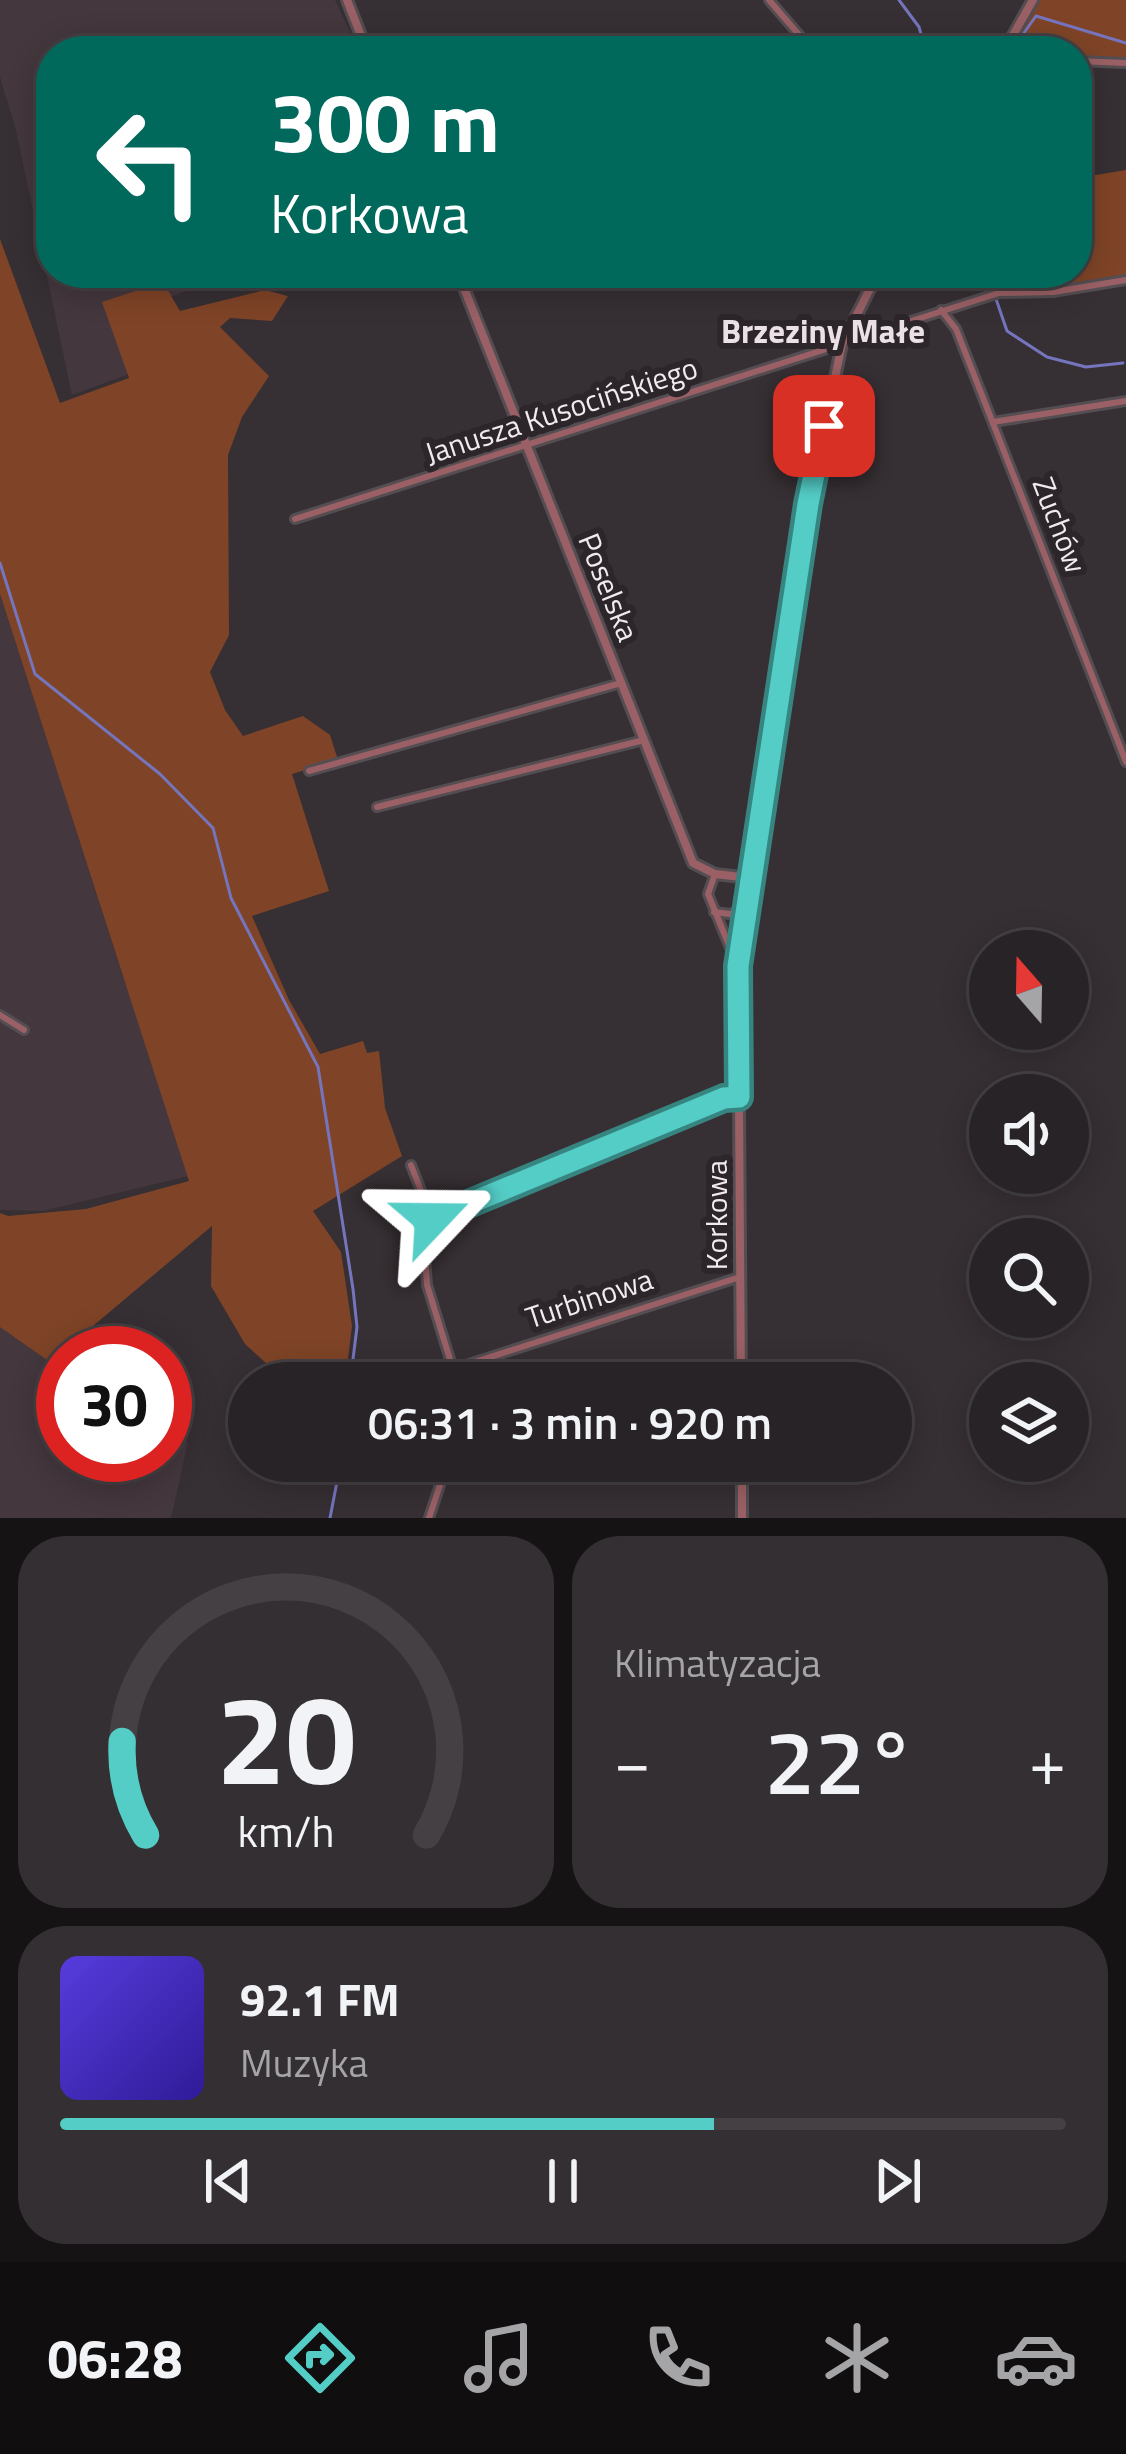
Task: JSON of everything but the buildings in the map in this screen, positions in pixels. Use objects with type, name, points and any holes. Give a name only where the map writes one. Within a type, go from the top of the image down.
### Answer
[{"type":"street","points":[[347,0],[362,36]]},
{"type":"street","points":[[770,0],[800,36]]},
{"type":"street","points":[[1013,36],[1033,0]]},
{"type":"street","points":[[1092,62],[1126,63]]},
{"type":"street","name":"Janusza Kusocińskiego","points":[[1092,286],[1126,280]]},
{"type":"street","name":"Poselska","points":[[464,288],[693,863],[715,874]]},
{"type":"street","name":"Korkowa","points":[[741,1362],[738,966],[808,504],[844,339],[870,288]]},
{"type":"street","name":"Janusza Kusocińskiego","points":[[295,519],[941,310],[999,293],[1077,288]]},
{"type":"street","name":"Zuchów","points":[[941,310],[956,329],[1126,762]]},
{"type":"street","points":[[993,422],[1126,401]]},
{"type":"street","points":[[309,771],[621,683]]},
{"type":"street","points":[[377,807],[644,740]]},
{"type":"street","points":[[738,966],[708,888],[715,874],[750,878]]},
{"type":"street","points":[[714,912],[730,914],[746,907]]},
{"type":"street","points":[[0,1016],[24,1030]]},
{"type":"street","points":[[432,1219],[724,1098],[739,1097]]},
{"type":"street","points":[[411,1166],[432,1219],[425,1257],[428,1285],[451,1362]]},
{"type":"street","name":"Turbinowa","points":[[475,1362],[740,1277]]},
{"type":"street","points":[[429,1518],[441,1482]]},
{"type":"street","points":[[742,1482],[742,1518]]},
{"type":"shaded area","points":[[0,0],[335,0],[352,36],[36,36],[36,225],[0,77]]},
{"type":"shaded area","points":[[1037,0],[1126,0],[1126,61],[1092,60],[1092,36],[1017,36]]},
{"type":"shaded area","points":[[1126,170],[1126,279],[1092,285],[1092,176]]},
{"type":"shaded area","points":[[0,239],[60,403],[129,378],[102,302],[145,288],[167,288],[180,311],[265,290],[288,296],[272,321],[230,318],[220,327],[269,376],[242,417],[228,455],[229,635],[210,672],[225,710],[243,736],[303,716],[330,735],[338,760],[292,774],[329,891],[252,916],[289,1000],[320,1054],[363,1041],[367,1053],[379,1051],[385,1108],[402,1156],[313,1211],[341,1252],[352,1326],[348,1362],[265,1362],[245,1344],[211,1286],[212,1226],[93,1326],[36,1326],[36,1352],[0,1327],[0,1213],[86,1209],[189,1181],[0,594]]},
{"type":"shaded area","points":[[49,288],[194,288],[112,320],[132,373],[72,395]]},
{"type":"shaded area","points":[[990,288],[1071,288],[984,291]]},
{"type":"shaded area","points":[[0,594],[123,977],[201,1173],[43,1211],[0,1210]]},
{"type":"shaded area","points":[[0,1323],[36,1346],[36,1482],[179,1482],[171,1518],[0,1518]]},
{"type":"waterway","points":[[899,0],[922,36]]},
{"type":"waterway","points":[[1022,36],[1036,16],[1126,43]]},
{"type":"waterway","points":[[996,299],[1007,331],[1047,357],[1086,367],[1123,363]]},
{"type":"waterway","points":[[0,563],[35,674],[160,774],[213,828],[231,898],[318,1067],[353,1289],[357,1327],[353,1362]]},
{"type":"waterway","points":[[330,1518],[337,1482]]},
{"type":"district","name":"Brzeziny Małe","points":[[823,331]]},
{"type":"route","points":[[432,1219],[724,1098],[739,1097],[738,966],[824,426]]}]
